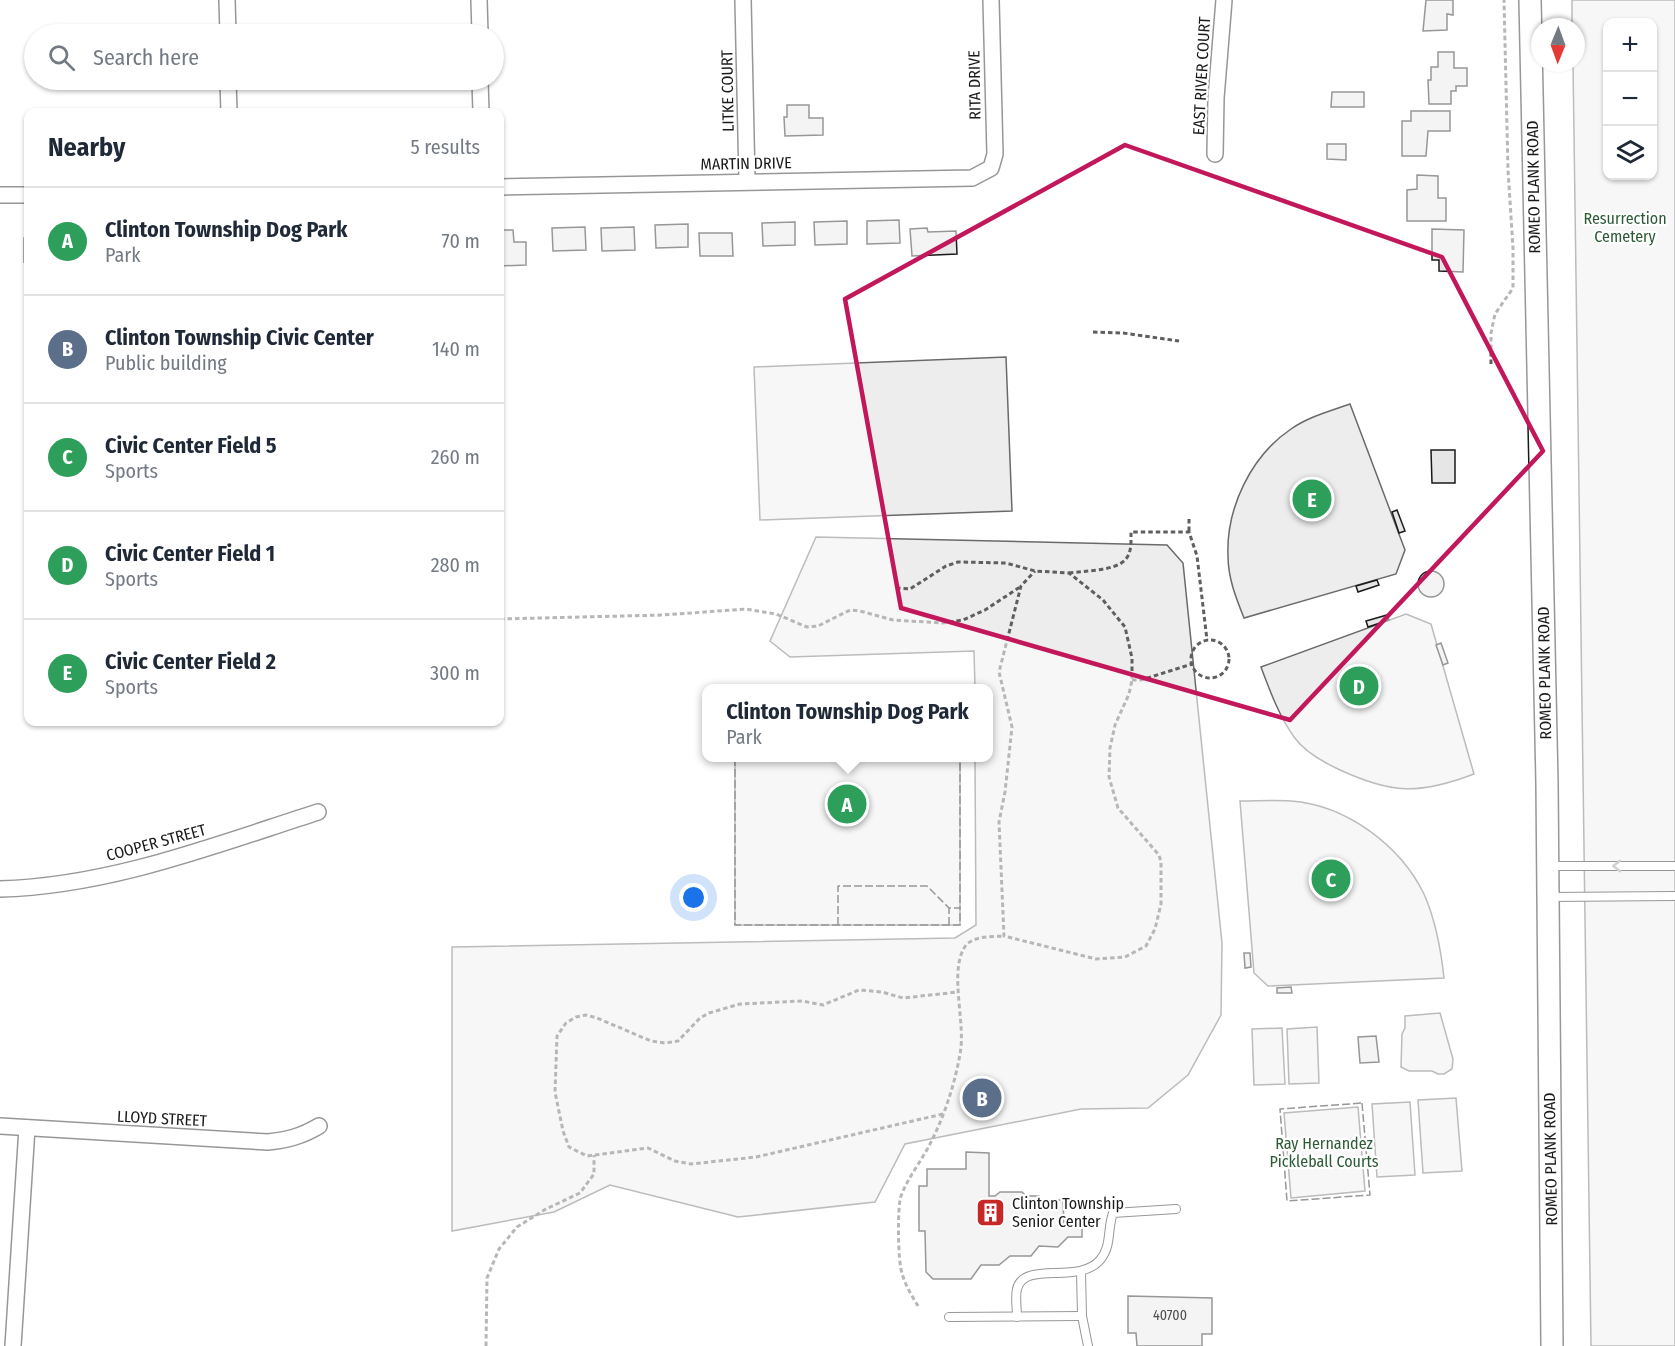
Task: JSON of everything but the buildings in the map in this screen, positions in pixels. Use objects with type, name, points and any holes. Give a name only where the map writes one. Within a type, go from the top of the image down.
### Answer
[{"type":"street","points":[[227,0],[228,24]]},
{"type":"street","points":[[479,0],[480,24]]},
{"type":"street","name":"LITKE COURT","points":[[743,0],[747,180]]},
{"type":"street","name":"RITA DRIVE","points":[[991,0],[995,154],[991,168]]},
{"type":"street","name":"EAST RIVER COURT","points":[[1215,154],[1216,98],[1224,0]]},
{"type":"street","name":"ROMEO PLANK ROAD","points":[[1530,0],[1548,897],[1552,1346]]},
{"type":"street","points":[[228,90],[229,108]]},
{"type":"street","points":[[480,90],[481,108]]},
{"type":"street","name":"MARTIN DRIVE","points":[[504,187],[747,180],[972,178],[991,168]]},
{"type":"street","points":[[0,195],[24,195]]},
{"type":"street","name":"COOPER STREET","points":[[0,889],[35,888],[120,872],[181,856],[318,812]]},
{"type":"street","name":"LLOYD STREET","points":[[0,1126],[268,1142],[290,1140],[319,1126]]},
{"type":"street","points":[[13,1346],[27,1128]]},
{"type":"lane","points":[[1547,866],[1675,866]]},
{"type":"lane","points":[[1548,897],[1675,896]]},
{"type":"lane","points":[[1017,1317],[1017,1287],[1024,1278],[1036,1274],[1081,1272],[1098,1263],[1109,1243],[1110,1221],[1113,1212],[1176,1209]]},
{"type":"lane","points":[[1081,1272],[1082,1316],[1088,1346]]},
{"type":"lane","points":[[949,1317],[1082,1316]]},
{"type":"path","points":[[1491,364],[1491,333],[1495,314],[1513,288],[1514,248],[1508,170],[1504,0]]},
{"type":"path","points":[[1093,332],[1123,333],[1179,341]]},
{"type":"path","points":[[1189,519],[1189,532],[1197,556],[1207,640]]},
{"type":"path","points":[[896,588],[910,589],[946,566],[958,562],[1006,563],[1035,571],[1069,573],[1103,569],[1125,560],[1130,551],[1131,532],[1189,532]]},
{"type":"path","points":[[504,619],[652,615],[746,609],[776,614],[807,627],[818,626],[850,610],[893,620],[942,623],[963,620],[986,610],[1021,586],[1035,571]]},
{"type":"path","points":[[918,1306],[900,1271],[900,1198],[932,1142],[943,1114],[961,1052],[958,992],[963,950],[969,942],[978,938],[1004,936],[1096,959],[1125,957],[1146,946],[1155,929],[1161,904],[1159,855],[1118,808],[1109,777],[1110,748],[1115,725],[1130,694],[1132,680],[1132,658],[1125,627],[1103,600],[1069,573]]},
{"type":"path","points":[[1004,936],[999,822],[1005,792],[1012,727],[999,672],[1021,586]]},
{"type":"path","points":[[1207,640],[1213,640],[1224,646],[1229,657],[1226,669],[1216,676],[1205,677],[1195,671],[1192,664],[1193,650],[1207,640]]},
{"type":"path","points":[[1132,680],[1141,680],[1192,664]]},
{"type":"path","points":[[943,1114],[746,1158],[691,1164],[675,1161],[648,1148],[587,1156],[569,1147],[563,1131],[555,1092],[557,1036],[566,1023],[576,1017],[586,1016],[597,1018],[651,1041],[664,1043],[678,1041],[700,1018],[709,1013],[740,1005],[802,1001],[823,1005],[859,990],[882,992],[903,998],[958,992]]},
{"type":"path","points":[[486,1346],[488,1278],[499,1249],[517,1227],[546,1209],[580,1193],[594,1174],[594,1155]]},
{"type":"highlighted area","points":[[1125,145],[1442,257],[1543,451],[1290,720],[901,608],[845,299]]},
{"type":"green space","name":"Resurrection Cemetery","points":[[1572,0],[1675,0],[1675,1346],[1591,1346],[1573,72],[1585,72],[1585,18],[1572,18]]},
{"type":"green space","points":[[1006,357],[1012,511],[760,520],[754,367]]},
{"type":"green space","points":[[1350,404],[1405,550],[1396,574],[1244,618],[1231,580],[1228,564],[1228,538],[1231,520],[1244,485],[1264,453],[1291,429],[1312,418]]},
{"type":"green space","points":[[816,537],[1167,545],[1183,563],[1222,943],[1221,1015],[1188,1075],[1148,1108],[1081,1109],[905,1144],[875,1202],[738,1217],[610,1185],[554,1212],[452,1231],[452,947],[955,938],[976,925],[975,762],[993,762],[993,684],[975,684],[974,651],[790,657],[770,641]]},
{"type":"green space","points":[[1406,614],[1431,624],[1474,774],[1437,786],[1405,789],[1357,777],[1332,766],[1308,751],[1294,737],[1284,721],[1261,667]]},
{"type":"green space","points":[[735,762],[960,762],[960,925],[735,925]]},
{"type":"green space","points":[[1240,801],[1291,801],[1312,804],[1351,819],[1386,844],[1414,876],[1424,894],[1437,936],[1444,978],[1268,986],[1254,973]]},
{"type":"green space","points":[[1440,1013],[1453,1059],[1452,1069],[1444,1074],[1438,1074],[1432,1071],[1409,1071],[1401,1067],[1405,1016]]},
{"type":"green space","points":[[1317,1027],[1319,1083],[1289,1084],[1287,1029]]},
{"type":"green space","points":[[1282,1028],[1285,1084],[1254,1085],[1252,1029]]},
{"type":"green space","points":[[1456,1098],[1462,1171],[1423,1173],[1418,1100]]},
{"type":"green space","points":[[1410,1102],[1415,1175],[1377,1177],[1372,1104]]},
{"type":"green space","name":"Ray Hernandez Pickleball Courts","points":[[1358,1107],[1365,1191],[1291,1198],[1284,1113]]},
{"type":"fence","points":[[735,762],[735,925],[960,925],[960,908]]},
{"type":"fence","points":[[949,925],[949,908],[960,908],[960,762]]},
{"type":"fence","points":[[838,925],[838,886],[927,886],[949,908]]},
{"type":"fence","points":[[1362,1103],[1370,1195],[1287,1201],[1280,1109],[1362,1103]]},
{"type":"place","name":"Civic Center Field 2","points":[[1312,499]]},
{"type":"place","name":"Civic Center Field 1","points":[[1359,686]]},
{"type":"place","name":"Clinton Township Dog Park","points":[[847,804]]},
{"type":"place","name":"Civic Center Field 5","points":[[1331,879]]},
{"type":"place","name":"Clinton Township Civic Center","points":[[982,1098]]},
{"type":"place","name":"Clinton Township Senior Center","points":[[991,1212]]}]
